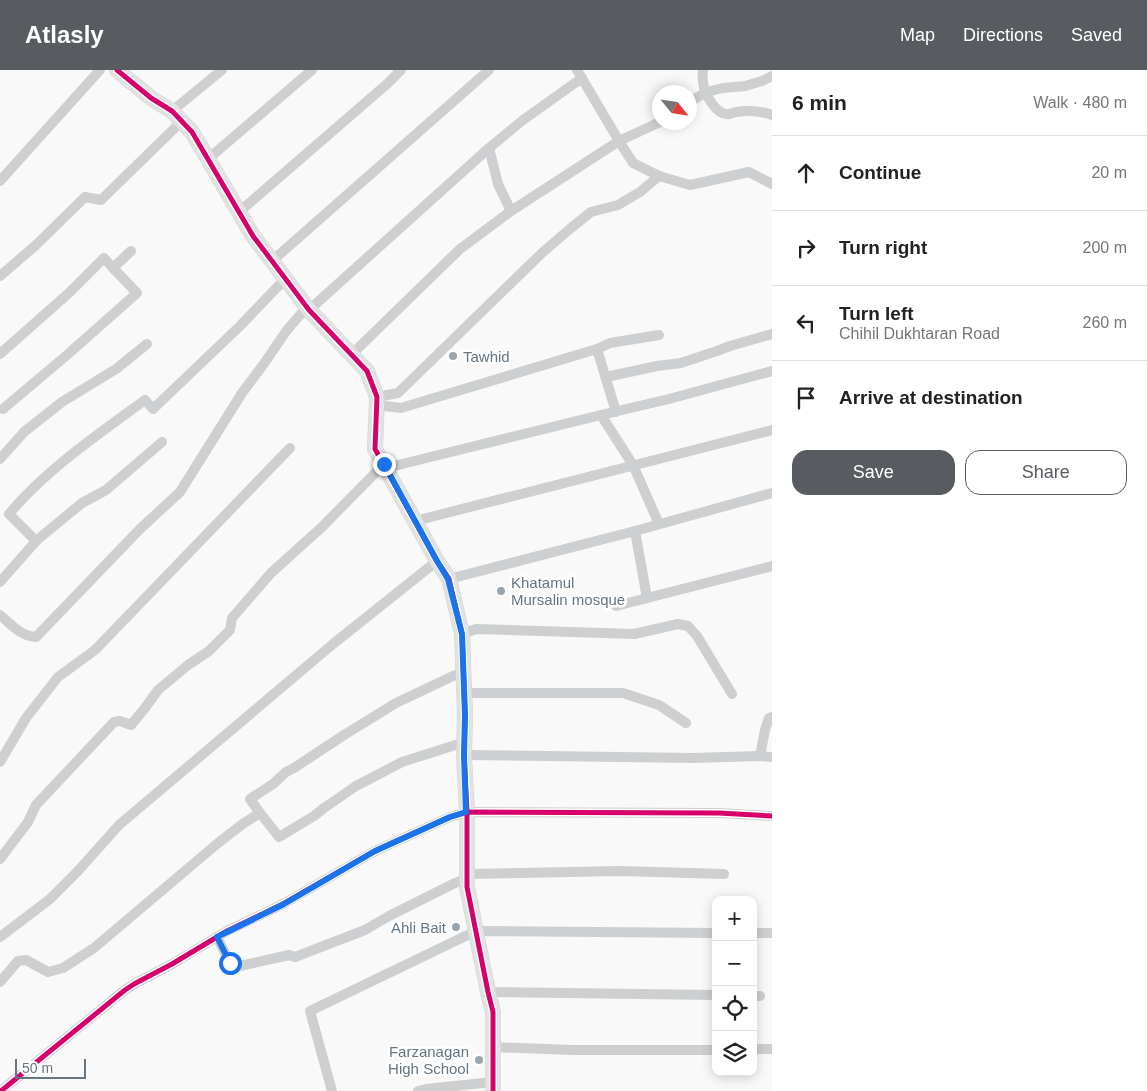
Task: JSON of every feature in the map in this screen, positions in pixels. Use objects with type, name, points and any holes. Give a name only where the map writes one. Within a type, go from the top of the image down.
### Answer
[{"type":"street","points":[[0,181],[100,70]]},
{"type":"street","points":[[117,70],[151,98],[177,116],[192,132],[253,236],[308,309],[367,371],[377,401],[375,449],[448,579],[462,634],[467,886],[493,1012],[493,1086],[418,1091]]},
{"type":"street","points":[[0,276],[36,245],[85,197],[101,200],[177,116],[222,70]]},
{"type":"street","points":[[208,159],[312,70]]},
{"type":"street","points":[[239,212],[401,70]]},
{"type":"street","points":[[272,261],[488,70]]},
{"type":"street","points":[[703,70],[702,82],[706,92],[712,104],[721,113],[728,115],[736,112],[763,112],[772,115]]},
{"type":"street","points":[[0,615],[22,634],[36,637],[140,528],[180,492],[242,393],[287,330],[308,309],[489,148],[579,74],[634,163],[660,176],[690,185],[749,172],[772,184]]},
{"type":"street","points":[[697,98],[706,92],[745,86],[772,76]]},
{"type":"street","points":[[351,355],[460,249],[511,211],[619,141],[652,126]]},
{"type":"street","points":[[489,148],[498,184],[511,211]]},
{"type":"street","points":[[377,401],[398,393],[543,252],[577,223],[591,212],[618,205],[640,192],[660,176]]},
{"type":"street","points":[[113,268],[131,251]]},
{"type":"street","points":[[0,354],[70,292],[104,258],[137,293],[3,409]]},
{"type":"street","points":[[36,541],[8,514],[61,463],[145,400],[153,409],[286,279]]},
{"type":"street","points":[[606,377],[681,363],[772,334]]},
{"type":"street","points":[[377,401],[401,408],[597,349],[610,342],[659,335]]},
{"type":"street","points":[[0,459],[24,432],[62,402],[116,369],[146,344]]},
{"type":"street","points":[[597,349],[616,412]]},
{"type":"street","points":[[0,859],[28,822],[36,805],[114,722],[120,721],[131,725],[158,690],[188,665],[209,651],[230,630],[232,618],[271,573],[385,466],[686,395],[772,371]]},
{"type":"street","points":[[601,414],[633,465],[659,524]]},
{"type":"street","points":[[415,521],[772,430]]},
{"type":"street","points":[[0,582],[36,541],[82,503],[106,490],[162,442]]},
{"type":"street","points":[[0,762],[26,718],[58,677],[95,650],[290,448]]},
{"type":"street","points":[[448,579],[772,493]]},
{"type":"street","points":[[635,530],[647,598]]},
{"type":"street","points":[[0,937],[50,899],[77,872],[118,825],[332,644],[437,561]]},
{"type":"street","points":[[616,606],[772,566]]},
{"type":"street","points":[[462,634],[476,629],[634,634],[678,624],[688,626],[698,636],[732,694]]},
{"type":"street","points":[[463,673],[396,703],[286,772],[273,784],[250,799],[279,838],[356,786],[402,762],[464,749],[693,758],[760,756],[772,758]]},
{"type":"street","points":[[464,693],[623,693],[659,705],[686,723]]},
{"type":"street","points":[[760,756],[765,730],[769,718],[772,717]]},
{"type":"street","points":[[1,1091],[134,984],[217,937],[284,904],[375,851],[450,817],[466,812],[719,813],[772,816]]},
{"type":"street","points":[[0,982],[18,962],[26,960],[48,972],[63,968],[71,963],[94,948],[218,844],[260,813]]},
{"type":"street","points":[[217,937],[230,963],[236,967],[289,955],[295,957],[365,930],[467,876],[619,871],[724,874]]},
{"type":"street","points":[[332,1091],[310,1011],[476,931],[712,933]]},
{"type":"street","points":[[757,933],[772,933]]},
{"type":"street","points":[[488,992],[712,995]]},
{"type":"street","points":[[493,1047],[572,1050],[712,1050]]},
{"type":"street","points":[[757,1049],[772,1049]]},
{"type":"cycle path","points":[[117,70],[151,98],[172,111],[192,132],[253,236],[309,310],[367,371],[377,397],[375,449],[437,561],[449,579],[462,634],[467,887],[493,1012],[493,1091]]},
{"type":"cycle path","points":[[1,1091],[134,984],[227,931],[283,904],[375,851],[450,817],[467,812],[719,813],[772,816]]},
{"type":"place","name":"Tawhid","points":[[453,356]]},
{"type":"place","name":"Khatamul Mursalin mosque","points":[[501,591]]},
{"type":"place","name":"Ahli Bait","points":[[456,927]]},
{"type":"place","name":"Farzanagan High School","points":[[479,1060]]},
{"type":"route","points":[[230,963],[217,937],[284,904],[375,851],[450,817],[466,812],[462,634],[448,579],[384,464]]}]
